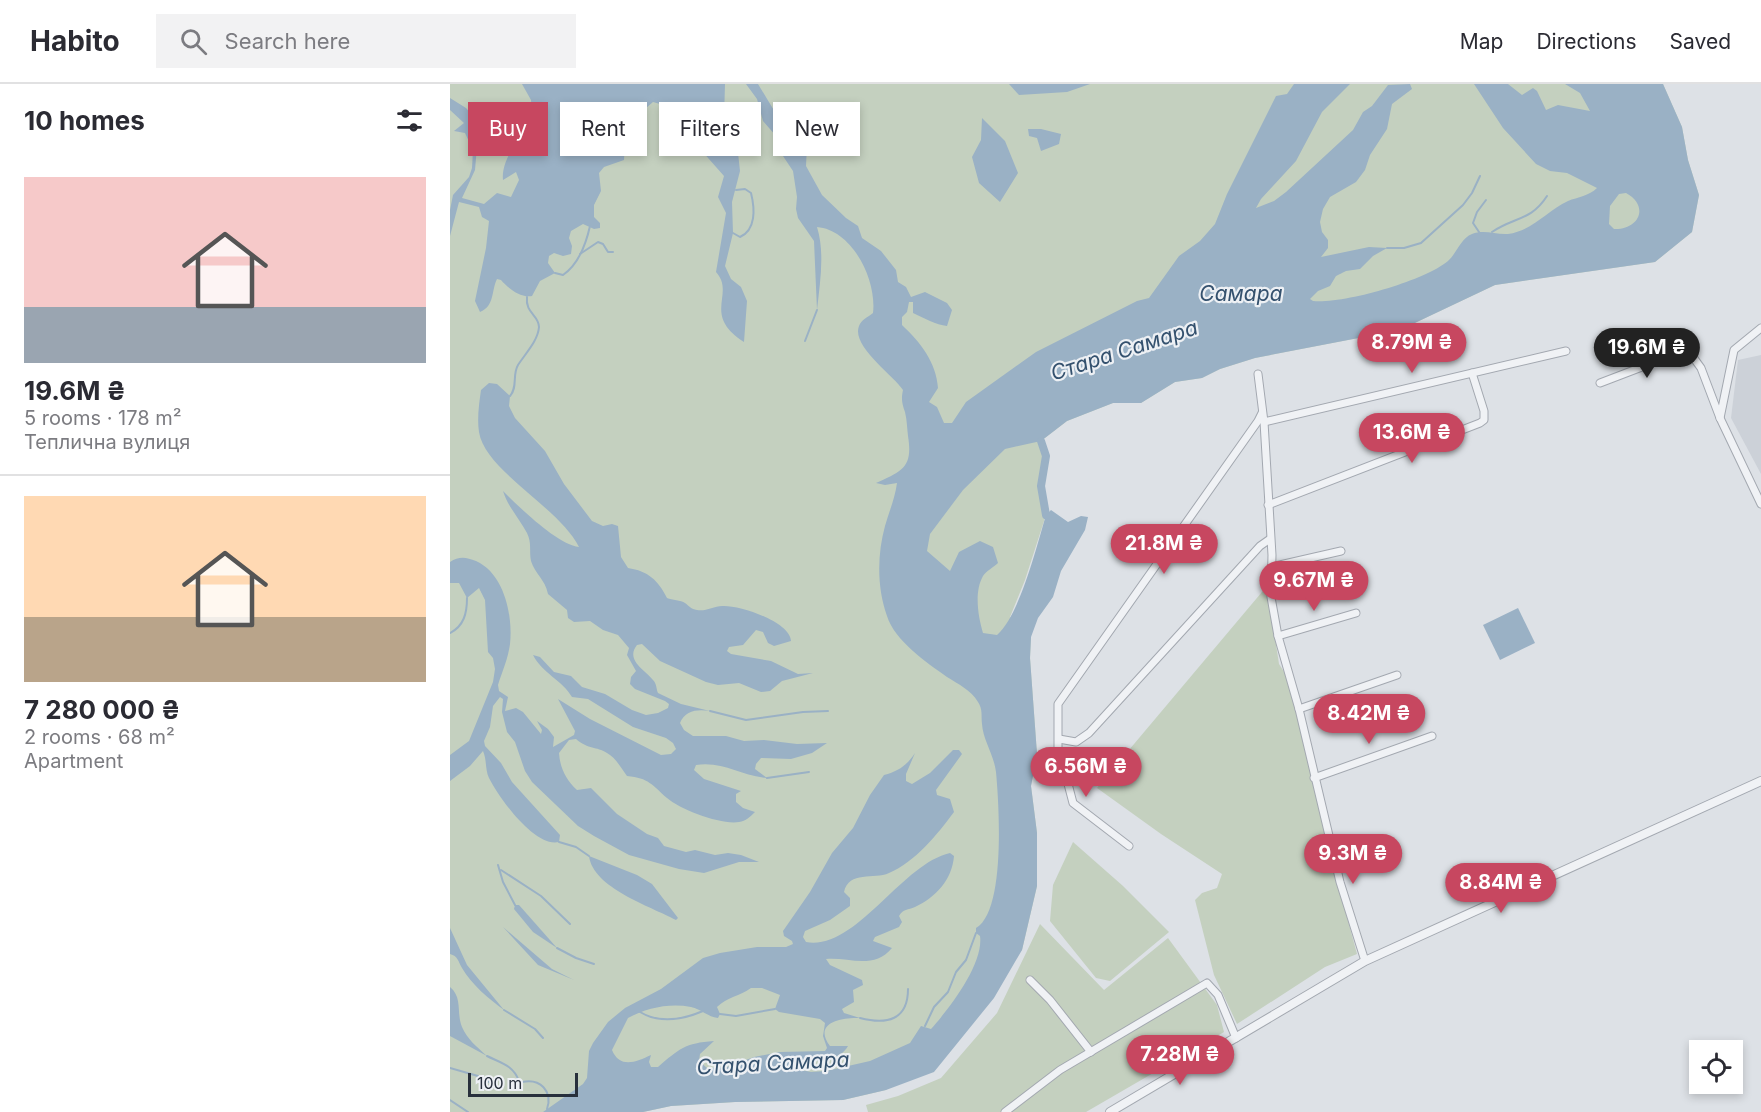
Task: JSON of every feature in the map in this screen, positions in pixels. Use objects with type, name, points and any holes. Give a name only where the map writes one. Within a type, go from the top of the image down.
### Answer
[{"type":"street","points":[[1720,418],[1734,350],[1761,328]]},
{"type":"street","points":[[1264,422],[1566,351]]},
{"type":"street","points":[[1600,383],[1668,357],[1683,354],[1693,357],[1701,368],[1720,418],[1761,504]]},
{"type":"street","points":[[1268,505],[1480,423],[1484,420],[1484,411],[1472,373]]},
{"type":"street","points":[[1257,374],[1264,422],[1272,555],[1271,597],[1278,636],[1299,709],[1344,900],[1365,961]]},
{"type":"street","points":[[1129,846],[1073,803],[1067,780],[1058,766],[1058,704],[1258,421],[1262,412]]},
{"type":"street","points":[[1059,739],[1076,742],[1089,733],[1260,546],[1270,539]]},
{"type":"street","points":[[1271,567],[1341,551]]},
{"type":"street","points":[[1278,636],[1356,613]]},
{"type":"street","points":[[1299,709],[1397,675]]},
{"type":"street","points":[[1314,778],[1432,736]]},
{"type":"street","points":[[1110,1112],[1365,961],[1761,780]]},
{"type":"street","points":[[1030,980],[1050,1000],[1091,1052]]},
{"type":"street","points":[[1005,1112],[1060,1070],[1207,983],[1218,994],[1236,1038]]},
{"type":"shaded area","points":[[1761,355],[1761,474],[1731,418],[1738,360]]},
{"type":"green space","points":[[450,84],[1663,84],[1682,127],[1688,160],[1699,195],[1692,232],[1655,262],[1495,285],[1400,330],[1255,358],[1220,369],[1202,378],[1175,382],[1141,403],[1113,403],[1067,421],[1041,441],[1046,456],[1041,486],[1046,515],[1025,580],[1010,617],[1031,637],[1030,658],[1037,754],[1031,786],[1037,833],[1037,886],[1022,950],[886,1090],[843,1100],[735,1102],[671,1106],[643,1112],[450,1112]]},
{"type":"green space","points":[[1267,586],[1279,664],[1288,678],[1302,729],[1325,836],[1357,954],[1325,967],[1237,1024],[1214,975],[1195,900],[1202,893],[1217,888],[1222,874],[1097,788]]},
{"type":"green space","points":[[1073,842],[1123,886],[1169,932],[1110,981],[1096,978],[1050,921],[1053,885]]},
{"type":"green space","points":[[1040,924],[1104,990],[1168,938],[1217,1005],[1224,1032],[1086,1112],[868,1112],[866,1105],[898,1096],[941,1078],[997,1013]]},
{"type":"water","points":[[522,84],[725,84],[724,102],[653,102],[647,107],[647,102],[560,102],[560,156],[624,156],[624,160],[604,167],[599,173],[601,191],[594,205],[594,217],[600,223],[600,228],[594,229],[583,224],[571,231],[569,238],[572,246],[571,254],[563,256],[554,253],[549,256],[548,263],[555,273],[540,281],[532,296],[519,294],[497,279],[488,306],[480,312],[475,301],[489,221],[482,217],[479,207],[459,202],[450,236],[450,210],[453,195],[469,177],[473,156],[476,156],[475,170],[462,198],[484,204],[497,193],[511,197],[519,180],[516,172],[503,180],[504,166],[509,156],[548,156],[548,102],[531,102]]},
{"type":"water","name":"Самара","points":[[746,84],[758,84],[773,109],[773,133],[763,121],[761,102],[758,102]]},
{"type":"water","points":[[1009,84],[1090,84],[1067,92],[1019,95]]},
{"type":"water","name":"Самара","points":[[1294,84],[1350,84],[1322,112],[1296,161],[1261,199],[1256,208],[1274,201],[1286,192],[1353,130],[1363,112],[1372,106],[1388,85],[1410,84],[1412,89],[1392,104],[1387,129],[1370,155],[1365,170],[1356,182],[1330,197],[1323,209],[1320,222],[1322,232],[1328,240],[1328,248],[1321,257],[1369,247],[1387,248],[1373,256],[1360,269],[1346,271],[1336,276],[1330,286],[1318,291],[1310,299],[1313,301],[1363,295],[1421,276],[1448,261],[1465,239],[1472,234],[1517,232],[1532,225],[1560,205],[1587,195],[1597,188],[1567,173],[1550,171],[1536,164],[1503,128],[1474,84],[1508,84],[1522,95],[1533,88],[1537,91],[1546,110],[1558,105],[1590,111],[1580,93],[1565,84],[1663,84],[1682,127],[1688,160],[1699,195],[1692,232],[1655,262],[1495,285],[1400,330],[1255,358],[1220,369],[1202,378],[1175,382],[1141,403],[1113,403],[1067,421],[1041,441],[1005,449],[963,490],[930,534],[927,551],[950,571],[959,552],[980,541],[993,547],[998,563],[984,574],[978,589],[978,612],[983,633],[997,635],[1013,612],[1027,579],[1046,515],[1051,510],[1068,522],[1081,516],[1088,517],[1085,530],[1061,571],[1053,597],[1038,618],[1031,637],[1030,658],[1037,754],[1031,786],[1037,833],[1037,886],[1022,950],[994,998],[934,1072],[886,1090],[843,1100],[735,1102],[671,1106],[643,1112],[543,1112],[583,1084],[587,1078],[589,1051],[593,1043],[608,1022],[625,1008],[661,989],[703,958],[757,947],[786,947],[793,944],[784,936],[783,931],[810,892],[832,853],[853,828],[870,795],[884,775],[902,767],[915,753],[906,774],[906,781],[912,784],[930,773],[953,750],[959,750],[962,754],[936,790],[937,795],[950,799],[954,812],[933,839],[908,862],[883,875],[856,878],[851,881],[844,892],[850,898],[850,906],[830,920],[805,931],[803,937],[806,942],[825,941],[843,933],[861,921],[914,873],[932,860],[950,853],[954,856],[950,873],[936,893],[899,916],[902,922],[899,927],[875,937],[873,941],[892,948],[885,955],[869,961],[826,959],[830,965],[862,980],[863,985],[853,990],[854,1002],[842,1009],[844,1013],[860,1018],[838,1020],[827,1026],[825,1038],[830,1046],[848,1046],[843,1052],[830,1059],[792,1061],[789,1064],[791,1068],[811,1072],[826,1071],[870,1061],[910,1043],[921,1026],[931,1029],[947,1010],[964,986],[977,960],[980,936],[976,933],[976,928],[986,918],[996,880],[999,831],[995,766],[983,730],[981,708],[978,702],[968,691],[912,650],[897,634],[887,616],[881,594],[879,571],[885,526],[897,483],[885,485],[876,483],[904,467],[909,455],[902,401],[903,390],[874,360],[858,334],[860,324],[873,313],[871,286],[860,259],[842,237],[830,230],[817,227],[821,257],[817,310],[814,241],[798,218],[793,171],[783,156],[806,156],[806,166],[822,195],[858,226],[862,238],[881,251],[896,270],[898,282],[906,287],[911,297],[925,292],[947,303],[952,310],[947,326],[934,323],[913,313],[913,302],[909,302],[907,312],[902,317],[902,325],[931,361],[938,388],[929,402],[937,407],[944,423],[952,423],[966,402],[1036,352],[1137,301],[1149,298],[1179,256],[1200,241],[1215,224],[1227,194],[1276,96],[1287,94]],"holes":[[[1626,193],[1633,198],[1639,210],[1635,221],[1630,226],[1614,229],[1609,224],[1610,206],[1619,194]],[[751,988],[762,988],[780,995],[775,1009],[779,1012],[820,1019],[825,1023],[823,1036],[827,1048],[825,1051],[780,1052],[754,1057],[727,1067],[707,1068],[699,1061],[700,1054],[714,1041],[696,1043],[683,1048],[658,1067],[651,1067],[649,1062],[651,1055],[634,1062],[624,1062],[619,1060],[612,1050],[628,1018],[635,1014],[658,1007],[683,1006],[695,1008],[718,1018],[720,1014],[717,1007],[725,1001]]]},
{"type":"water","points":[[450,98],[468,110],[468,139],[465,133],[454,131],[464,123],[450,110]]},
{"type":"water","points":[[982,118],[1005,141],[1018,173],[1000,202],[979,183],[972,157],[981,140]]},
{"type":"water","points":[[1028,129],[1041,129],[1061,134],[1059,144],[1041,151],[1037,138],[1029,136]]},
{"type":"water","points":[[706,156],[738,156],[740,171],[732,202],[733,233],[725,266],[731,279],[741,287],[747,301],[744,342],[731,332],[724,322],[721,305],[723,288],[716,272],[726,213],[718,197],[724,176]]},
{"type":"water","points":[[489,383],[497,384],[510,396],[509,406],[515,418],[545,451],[564,484],[592,521],[603,526],[612,524],[618,526],[621,557],[628,568],[647,574],[656,581],[667,598],[683,602],[693,609],[732,607],[764,616],[783,628],[789,634],[791,641],[774,646],[768,643],[763,632],[756,630],[743,645],[729,647],[727,651],[731,654],[771,661],[798,674],[813,673],[782,681],[770,691],[761,692],[739,683],[718,685],[706,682],[660,661],[642,644],[637,645],[634,650],[635,660],[654,682],[658,693],[681,704],[710,711],[692,711],[682,719],[680,723],[684,730],[693,736],[726,736],[744,741],[764,740],[797,744],[827,743],[812,753],[791,759],[761,758],[755,769],[767,778],[715,765],[696,765],[694,770],[704,779],[741,791],[736,794],[736,802],[743,808],[755,812],[741,821],[712,819],[673,803],[645,780],[627,776],[616,760],[607,753],[576,739],[569,740],[559,753],[564,773],[577,790],[591,788],[617,814],[647,834],[658,838],[664,846],[686,852],[695,850],[715,855],[728,853],[741,855],[759,862],[739,862],[704,873],[679,869],[629,855],[578,826],[532,782],[525,771],[515,742],[507,732],[502,712],[503,699],[500,697],[493,706],[490,727],[484,741],[485,746],[501,763],[512,782],[560,835],[559,842],[550,842],[539,837],[509,809],[489,778],[483,751],[470,766],[450,781],[450,755],[469,741],[493,682],[495,669],[493,658],[488,652],[485,600],[479,588],[467,598],[459,583],[450,583],[450,562],[460,558],[476,561],[486,567],[494,576],[505,597],[511,633],[498,685],[499,691],[508,697],[505,711],[516,708],[523,712],[541,734],[542,730],[537,721],[548,729],[554,737],[553,747],[574,735],[575,731],[558,699],[590,719],[661,755],[671,754],[676,749],[673,743],[666,738],[633,727],[588,699],[572,697],[541,667],[533,655],[540,657],[554,672],[571,676],[582,687],[605,694],[632,710],[646,715],[668,708],[669,704],[665,701],[635,689],[630,684],[631,677],[636,671],[627,655],[629,648],[618,635],[603,630],[590,621],[574,622],[568,618],[567,610],[548,594],[545,584],[531,561],[527,533],[503,491],[550,533],[570,545],[579,547],[556,518],[494,461],[484,446],[479,432],[478,411],[481,390]]},
{"type":"water","points":[[1518,608],[1535,643],[1500,660],[1483,625]]},
{"type":"water","points":[[589,856],[637,875],[652,884],[678,918],[676,920],[611,887],[593,867]]},
{"type":"water","points":[[515,905],[519,905],[557,948],[533,932],[514,909]]},
{"type":"water","points":[[503,927],[552,969],[574,980],[538,965]]},
{"type":"water","points":[[450,928],[467,965],[504,1010],[475,986],[456,957],[450,954]]},
{"type":"water","points":[[450,987],[457,996],[460,1021],[464,1031],[487,1056],[450,1036]]},
{"type":"waterway","points":[[1387,248],[1404,248],[1421,243],[1463,205],[1480,176]]},
{"type":"waterway","points":[[733,233],[740,237],[745,234],[753,218],[751,193],[745,189],[736,190]]},
{"type":"waterway","points":[[1492,232],[1535,210],[1547,196]]},
{"type":"waterway","points":[[1479,232],[1473,223],[1477,212],[1486,200]]},
{"type":"waterway","points":[[555,273],[563,275],[578,259],[590,226]]},
{"type":"waterway","points":[[580,254],[598,242],[603,244],[608,252],[613,252]]},
{"type":"waterway","points":[[510,396],[514,389],[516,369],[534,342],[539,327],[528,307],[527,297]]},
{"type":"waterway","points":[[805,341],[817,310]]},
{"type":"waterway","points":[[1041,441],[1046,456],[1041,486],[1046,515]]},
{"type":"waterway","points":[[450,633],[459,627],[464,618],[467,598]]},
{"type":"waterway","points":[[710,711],[746,720],[828,711]]},
{"type":"waterway","points":[[767,778],[809,772]]},
{"type":"waterway","points":[[559,842],[576,847],[589,856]]},
{"type":"waterway","points":[[498,865],[503,882],[515,905]]},
{"type":"waterway","points":[[501,870],[541,896],[570,924]]},
{"type":"waterway","points":[[925,1026],[934,1007],[948,992],[956,972],[966,960],[976,933]]},
{"type":"waterway","points":[[557,948],[594,964]]},
{"type":"waterway","points":[[860,1018],[879,1021],[894,1018],[904,1008],[908,989]]},
{"type":"waterway","points":[[720,1014],[736,1016],[775,1009]]},
{"type":"waterway","points":[[504,1010],[535,1029],[543,1038]]},
{"type":"waterway","points":[[640,1012],[655,1018],[671,1019],[687,1017],[703,1011]]},
{"type":"waterway","points":[[487,1056],[510,1068],[519,1081]]},
{"type":"waterway","points":[[450,1068],[478,1076],[493,1084]]},
{"type":"waterway","points":[[522,1082],[534,1082],[544,1087],[548,1097],[547,1109]]},
{"type":"waterway","points":[[450,1100],[468,1112]]},
{"type":"water label","name":"Стара Самара","points":[[1124,350]]},
{"type":"water label","name":"Стара Самара","points":[[773,1063]]}]
